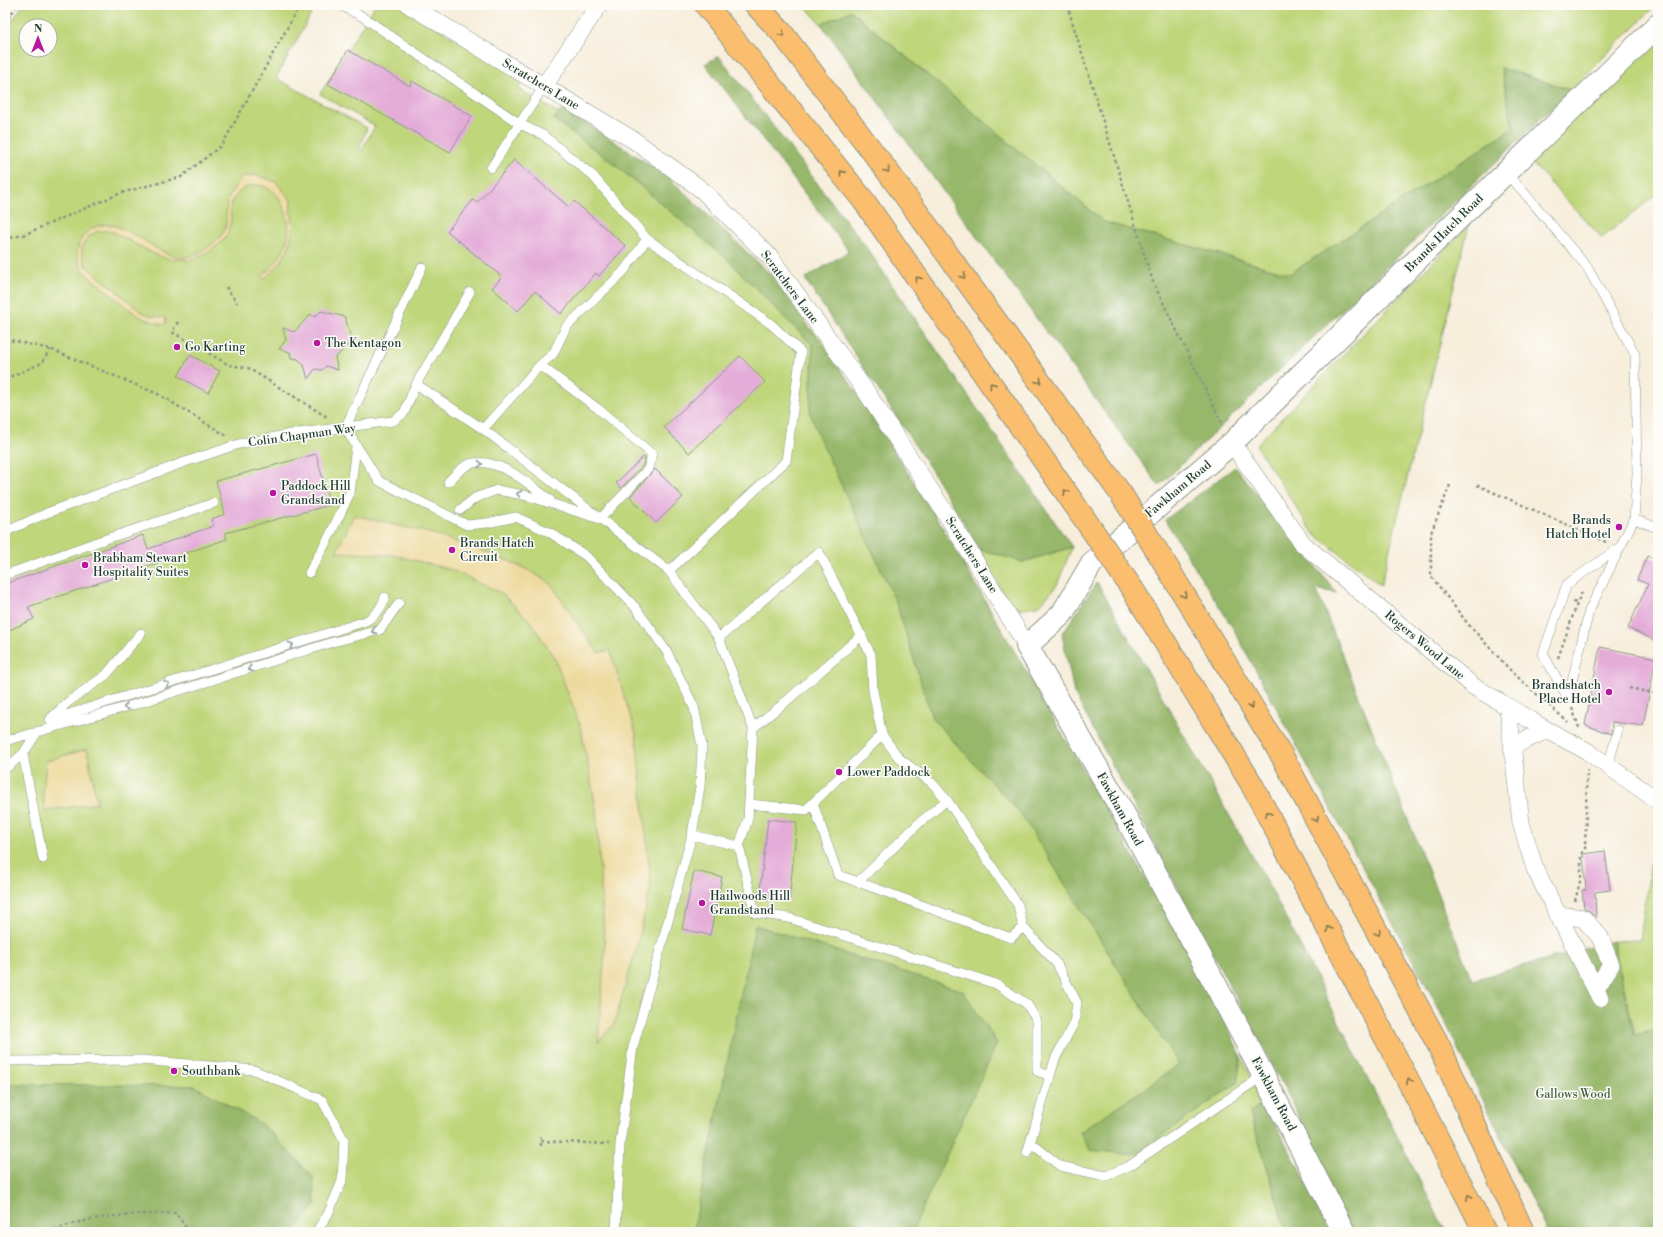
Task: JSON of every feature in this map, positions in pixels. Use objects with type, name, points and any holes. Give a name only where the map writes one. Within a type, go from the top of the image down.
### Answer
[{"type":"highway","points":[[706,5],[864,201],[1133,590],[1252,784],[1412,1086],[1485,1232]]},
{"type":"highway","points":[[756,5],[782,33],[888,172],[1121,494],[1164,562],[1282,756],[1439,1046],[1523,1232]]},
{"type":"street","name":"Scratchers Lane","points":[[409,5],[635,141],[702,190],[770,257],[872,400],[950,520],[1027,646]]},
{"type":"street","points":[[544,86],[600,5]]},
{"type":"street","name":"Brands Hatch Road","points":[[1232,443],[1505,173],[1658,25]]},
{"type":"street","name":"Fawkham Road","points":[[1232,443],[1092,563],[1062,614],[1027,646],[1124,814],[1264,1075],[1344,1232]]},
{"type":"street","name":"Rogers Wood Lane","points":[[1232,443],[1303,544],[1473,686],[1546,730],[1588,751],[1658,802]]},
{"type":"street","points":[[1508,708],[1521,823],[1535,869],[1565,916],[1598,993],[1610,966],[1600,937],[1582,918],[1565,916]]},
{"type":"street","points":[[1513,746],[1546,730]]},
{"type":"lane","points":[[340,5],[364,17],[520,124],[543,135],[593,176],[647,239],[771,324],[801,352],[786,461],[669,571]]},
{"type":"lane","points":[[491,168],[544,86]]},
{"type":"lane","points":[[1505,173],[1586,267],[1635,354],[1637,474],[1634,519],[1589,612],[1568,698]]},
{"type":"lane","points":[[483,430],[540,365],[553,354],[566,328],[623,272],[647,239]]},
{"type":"lane","points":[[422,267],[345,428],[356,447],[379,481],[467,525],[487,523],[516,517],[549,532],[586,556],[636,608],[667,652],[694,707],[702,746],[700,787],[692,835],[633,1047],[620,1144],[616,1232]]},
{"type":"lane","points":[[470,292],[416,384],[483,430],[669,571],[719,638],[753,728],[750,804],[748,819],[739,846],[755,913],[789,918],[996,984],[1027,1004],[1037,1021],[1037,1071],[1050,1076]]},
{"type":"lane","points":[[540,365],[597,408],[652,454],[649,468],[600,519]]},
{"type":"lane","name":"Colin Chapman Way","points":[[5,532],[47,513],[239,444],[273,437],[382,424],[400,418],[404,413],[416,384]]},
{"type":"lane","points":[[309,573],[330,535],[350,493],[356,447]]},
{"type":"lane","points":[[448,482],[460,470],[472,463],[494,465],[523,480],[556,505]]},
{"type":"lane","points":[[460,510],[475,498],[497,490],[528,496],[600,519]]},
{"type":"lane","points":[[5,575],[97,542],[214,503]]},
{"type":"lane","points":[[1634,519],[1658,528]]},
{"type":"lane","points":[[1568,698],[1543,654],[1567,584],[1619,548]]},
{"type":"lane","points":[[719,638],[819,552],[871,655],[873,692],[882,735],[899,758],[932,784],[947,800],[1018,905],[1023,927],[1057,964],[1077,1003],[1074,1023],[1055,1058],[1027,1153]]},
{"type":"lane","points":[[50,720],[366,621],[377,614],[385,597]]},
{"type":"lane","points":[[5,741],[36,734],[333,642],[380,630],[399,602]]},
{"type":"lane","points":[[5,769],[23,754],[36,734],[68,702],[106,675],[141,633]]},
{"type":"lane","points":[[753,728],[783,704],[862,635]]},
{"type":"lane","points":[[1608,766],[1618,730]]},
{"type":"lane","points":[[750,804],[806,810],[882,735]]},
{"type":"lane","points":[[23,754],[43,859]]},
{"type":"lane","points":[[858,882],[919,823],[947,800]]},
{"type":"lane","points":[[813,803],[838,875],[1011,938],[1023,927]]},
{"type":"lane","points":[[692,835],[739,846]]},
{"type":"lane","points":[[5,1060],[142,1060],[254,1070],[322,1100],[344,1140],[342,1181],[328,1214],[316,1232]]},
{"type":"lane","points":[[1030,1142],[1060,1166],[1106,1176],[1129,1166],[1264,1075]]},
{"type":"path","points":[[5,23],[17,5]]},
{"type":"path","points":[[5,239],[23,235],[121,192],[181,177],[222,146],[300,5]]},
{"type":"path","points":[[1067,5],[1153,282],[1232,443]]},
{"type":"path","points":[[226,287],[237,303]]},
{"type":"path","points":[[178,322],[172,332],[229,365],[248,368],[345,428]]},
{"type":"path","points":[[5,339],[50,349],[158,394],[239,444]]},
{"type":"path","points":[[5,379],[42,363],[50,349]]},
{"type":"path","points":[[1450,485],[1431,533],[1431,576],[1468,624],[1512,672],[1571,724]]},
{"type":"path","points":[[1477,485],[1568,527],[1619,548]]},
{"type":"path","points":[[1629,688],[1658,694]]},
{"type":"path","points":[[1568,698],[1582,735],[1577,730]]},
{"type":"path","points":[[1565,916],[1581,878],[1581,854],[1585,849],[1588,751]]},
{"type":"path","points":[[541,1134],[541,1146]]},
{"type":"path","points":[[541,1141],[604,1144]]},
{"type":"path","points":[[49,1232],[67,1224],[122,1214],[176,1213],[189,1232]]},
{"type":"green space","name":"Brands Hatch Circuit","points":[[23,5],[316,5],[276,78],[367,128],[359,149],[361,151],[375,126],[320,94],[374,7],[372,5],[400,5],[511,73],[521,82],[519,89],[604,141],[823,340],[1237,1083],[1241,1057],[1264,1103],[1250,1113],[1287,1232],[5,1232],[5,31]]},
{"type":"green space","points":[[804,5],[1656,5],[1571,90],[1501,68],[1513,128],[1290,274],[1104,222],[851,11],[821,24]]},
{"type":"green space","points":[[851,11],[1104,222],[1290,274],[1513,128],[1501,68],[1571,90],[1159,486],[821,24]]},
{"type":"green space","points":[[1658,36],[1658,193],[1602,238],[1531,162]]},
{"type":"green space","points":[[719,56],[864,244],[1072,547],[1023,562],[979,549],[934,474],[805,279],[849,251],[705,64]]},
{"type":"green space","points":[[564,108],[669,178],[772,276],[851,384],[943,528],[1215,998],[1241,1057],[1237,1083],[1134,1155],[1090,1150],[1080,1132],[1179,1065],[1021,814],[932,718],[896,602],[818,435],[810,412],[813,346],[727,259],[613,163],[553,119]]},
{"type":"green space","points":[[1469,225],[1381,585],[1313,533],[1256,445]]},
{"type":"green space","name":"Gallows Wood","points":[[1235,467],[1337,593],[1316,589],[1472,980],[1613,941],[1634,1035],[1658,1030],[1658,1232],[1547,1232],[1437,1005],[1233,628],[1165,520]]},
{"type":"green space","points":[[1072,547],[1057,585],[1040,605],[1021,609],[1008,602],[979,549],[1023,562]]},
{"type":"green space","points":[[1097,582],[1271,889],[1446,1232],[1348,1232],[1294,1106],[1074,693],[1062,634]]},
{"type":"green space","points":[[1657,817],[1658,1030],[1635,1035],[1613,941],[1640,940]]},
{"type":"green space","points":[[755,925],[963,991],[997,1043],[912,1232],[693,1232]]},
{"type":"green space","points":[[5,1084],[195,1086],[263,1125],[313,1177],[315,1205],[294,1232],[5,1232]]},
{"type":"green space","points":[[1264,1103],[1320,1208],[1330,1232],[1287,1232],[1250,1112]]},
{"type":"sand","points":[[257,175],[276,182],[291,200],[290,213],[292,215],[293,225],[287,251],[278,266],[264,279],[262,276],[276,262],[281,254],[288,237],[289,227],[284,208],[278,197],[270,189],[258,185],[247,187],[233,199],[231,205],[231,223],[229,231],[220,243],[208,252],[186,261],[186,259],[173,260],[156,255],[111,231],[98,231],[88,237],[82,247],[82,254],[86,266],[142,312],[151,316],[165,317],[166,323],[162,325],[142,318],[131,311],[88,276],[79,263],[77,256],[78,247],[82,238],[86,233],[95,227],[107,225],[119,227],[168,254],[180,257],[196,254],[217,240],[224,230],[226,225],[228,200],[242,177]]},
{"type":"sand","points":[[354,515],[433,534],[495,555],[530,571],[551,584],[598,653],[610,650],[636,734],[651,884],[639,939],[614,1024],[598,1042],[605,949],[596,808],[581,728],[556,661],[532,623],[501,593],[452,570],[393,555],[336,552]]},
{"type":"sand","points":[[87,749],[97,803],[45,811],[43,792],[46,761]]},
{"type":"building","points":[[348,50],[410,86],[412,81],[472,116],[450,152],[328,84]]},
{"type":"building","points":[[514,160],[569,207],[574,201],[626,246],[599,276],[596,273],[561,314],[535,291],[518,311],[492,288],[502,277],[447,231],[473,200],[477,203]]},
{"type":"building","name":"The Kentagon","points":[[321,311],[345,317],[352,341],[335,358],[338,370],[326,366],[322,370],[315,369],[308,379],[304,365],[298,359],[291,358],[290,352],[279,349],[286,340],[283,328],[294,332],[311,314],[314,317]]},
{"type":"building","points":[[190,355],[220,371],[208,393],[178,376]]},
{"type":"building","points":[[740,356],[765,382],[689,453],[664,427]]},
{"type":"building","points":[[316,454],[330,505],[225,533],[227,539],[28,607],[34,619],[5,632],[5,584],[143,535],[148,549],[213,526],[211,519],[225,514],[216,481]]},
{"type":"building","points":[[643,457],[645,458],[643,465],[621,488],[616,483]]},
{"type":"building","points":[[655,469],[683,497],[656,523],[630,497]]},
{"type":"building","points":[[1647,556],[1658,560],[1658,642],[1628,628],[1648,584],[1637,580]]},
{"type":"building","name":"Brandshatch Place Hotel","points":[[1600,647],[1656,658],[1643,726],[1612,722],[1611,734],[1585,725]]},
{"type":"building","points":[[768,819],[797,822],[789,902],[759,898]]},
{"type":"building","points":[[1605,851],[1610,890],[1595,892],[1596,918],[1590,911],[1584,908],[1582,890],[1586,890],[1583,854]]},
{"type":"building","name":"Hailwoods Hill Grandstand","points":[[694,871],[722,877],[710,935],[682,929]]},
{"type":"place","name":"The Kentagon","points":[[317,343]]},
{"type":"place","name":"Go Karting","points":[[177,347]]},
{"type":"place","name":"Paddock Hill Grandstand","points":[[273,493]]},
{"type":"place","name":"Brands Hatch Hotel","points":[[1619,527]]},
{"type":"place","name":"Brands Hatch Circuit","points":[[452,550]]},
{"type":"place","name":"Brabham Stewart Hospitality Suites","points":[[85,565]]},
{"type":"place","name":"Brandshatch Place Hotel","points":[[1609,692]]},
{"type":"place","name":"Lower Paddock","points":[[839,772]]},
{"type":"place","name":"Hailwoods Hill Grandstand","points":[[702,903]]},
{"type":"place","name":"Southbank","points":[[174,1071]]}]
